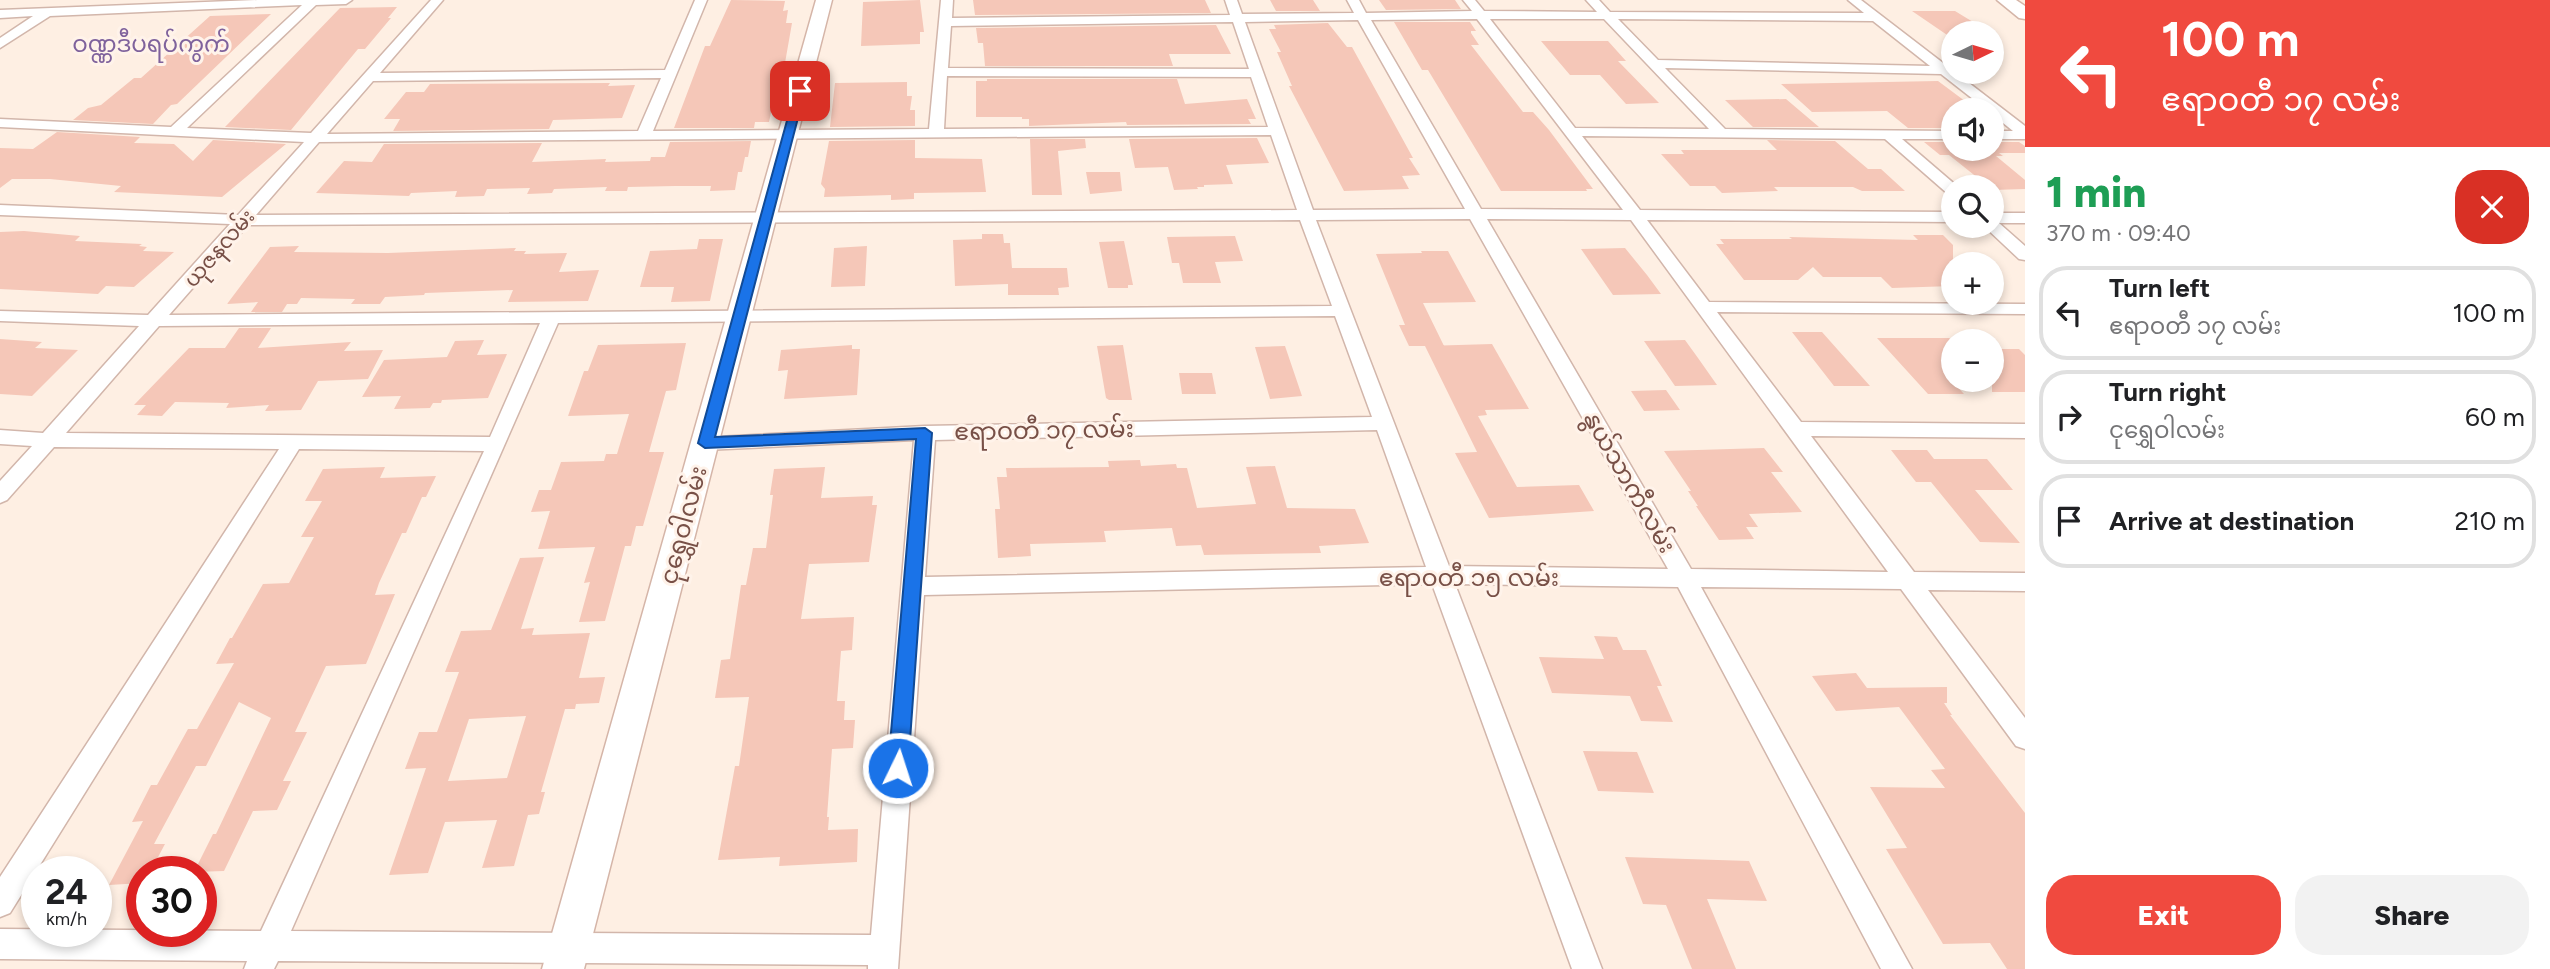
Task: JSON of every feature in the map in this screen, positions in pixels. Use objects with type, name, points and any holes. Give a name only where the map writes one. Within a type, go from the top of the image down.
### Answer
[{"type":"street","points":[[0,44],[63,0]]},
{"type":"street","points":[[0,14],[346,0]]},
{"type":"street","name":"ယုဇနလမ်း","points":[[0,495],[437,0]]},
{"type":"street","points":[[643,137],[701,0]]},
{"type":"street","name":"ငုရွှေဝါလမ်း","points":[[566,959],[824,0]]},
{"type":"street","points":[[936,135],[947,0]]},
{"type":"street","points":[[1592,0],[1721,134]]},
{"type":"street","points":[[1710,0],[1728,16]]},
{"type":"street","points":[[1854,0],[1941,68]]},
{"type":"street","points":[[2004,0],[2025,14]]},
{"type":"street","points":[[174,132],[312,2]]},
{"type":"street","points":[[945,22],[1234,9],[1475,8],[1606,15],[1875,18]]},
{"type":"street","points":[[1475,8],[1636,216],[2025,738]]},
{"type":"street","points":[[1234,9],[1383,423],[1587,969]]},
{"type":"street","name":"နွယ်သာကီလမ်း","points":[[1358,9],[1685,579],[1897,969]]},
{"type":"street","points":[[1654,64],[1941,70]]},
{"type":"street","points":[[941,72],[1257,73]]},
{"type":"street","points":[[370,77],[670,74]]},
{"type":"street","points":[[1961,84],[2025,134]]},
{"type":"street","points":[[0,122],[316,138],[1277,131]]},
{"type":"street","points":[[1571,132],[1941,135]]},
{"type":"street","points":[[2004,135],[2025,134]]},
{"type":"street","points":[[1889,135],[1941,180]]},
{"type":"street","points":[[0,210],[244,220],[1478,214],[1941,217]]},
{"type":"street","points":[[2004,218],[2025,218]]},
{"type":"street","points":[[2004,236],[2025,255]]},
{"type":"street","points":[[1703,307],[2025,309]]},
{"type":"street","points":[[0,316],[155,321],[1342,311]]},
{"type":"street","points":[[265,958],[551,319]]},
{"type":"street","name":"ဧရာဝတီ ၁၇ လမ်း","points":[[705,443],[925,433],[1383,423]]},
{"type":"street","points":[[1795,429],[2025,431]]},
{"type":"street","points":[[0,944],[265,958],[883,959],[925,433]]},
{"type":"street","points":[[0,437],[50,440],[497,444]]},
{"type":"street","points":[[0,903],[293,443]]},
{"type":"street","name":"ဧရာဝတီ ၁၅ လမ်း","points":[[912,586],[1439,575],[2025,582]]},
{"type":"building","points":[[731,0],[785,1],[783,11],[788,10],[786,23],[792,23],[782,80],[778,80],[769,122],[755,122],[754,128],[674,128],[705,46],[710,46]]},
{"type":"building","points":[[920,0],[924,32],[920,32],[920,44],[861,46],[863,2]]},
{"type":"building","points":[[973,0],[1205,0],[1211,13],[975,15]]},
{"type":"building","points":[[1270,0],[1313,0],[1320,11],[1276,11]]},
{"type":"building","points":[[1379,0],[1455,0],[1461,9],[1386,10]]},
{"type":"building","points":[[397,7],[365,49],[358,49],[291,130],[225,127],[340,8]]},
{"type":"building","points":[[1912,11],[1955,11],[1971,21],[1941,21],[1941,31]]},
{"type":"building","points":[[271,14],[153,124],[73,120],[88,108],[101,105],[134,78],[141,78],[210,16]]},
{"type":"building","points":[[1394,22],[1470,22],[1476,31],[1471,33],[1479,45],[1471,45],[1523,112],[1533,112],[1549,130],[1593,189],[1501,191],[1428,70],[1422,70]]},
{"type":"building","points":[[1328,23],[1347,47],[1352,47],[1413,158],[1409,158],[1420,175],[1402,176],[1409,189],[1344,191],[1289,86],[1292,86],[1277,52],[1281,52],[1269,29],[1276,29],[1274,25]]},
{"type":"building","points":[[1216,25],[1231,54],[1169,54],[1173,66],[985,66],[983,43],[978,43],[976,28]]},
{"type":"building","points":[[1541,41],[1608,41],[1626,61],[1618,61],[1659,103],[1626,104],[1600,75],[1570,75]]},
{"type":"building","points":[[1177,79],[1185,104],[1247,99],[1256,119],[1248,119],[1251,124],[1127,125],[1126,122],[1029,126],[1029,119],[1022,117],[976,117],[976,81]]},
{"type":"building","points":[[1938,81],[1961,98],[1941,98],[1941,128],[1908,128],[1887,111],[1812,112],[1781,84]]},
{"type":"building","points":[[907,82],[907,96],[912,96],[910,110],[915,110],[915,126],[830,127],[835,83]]},
{"type":"building","points":[[610,83],[608,86],[635,85],[622,118],[553,120],[549,129],[393,131],[400,119],[384,119],[406,92],[424,92],[430,84]]},
{"type":"building","points":[[1786,99],[1819,127],[1753,127],[1725,100]]},
{"type":"building","points":[[57,132],[140,137],[134,143],[174,144],[193,161],[213,140],[286,144],[222,197],[114,192],[121,186],[50,179],[12,179],[0,188],[0,148],[33,149]]},
{"type":"building","points":[[1257,138],[1269,163],[1226,165],[1233,184],[1174,190],[1168,167],[1135,168],[1129,139]]},
{"type":"building","points":[[1030,139],[1085,139],[1086,148],[1058,151],[1062,195],[1032,195]]},
{"type":"building","points":[[915,140],[915,158],[982,159],[986,192],[914,193],[914,199],[891,200],[891,195],[824,197],[825,189],[821,184],[829,141]]},
{"type":"building","points":[[1767,140],[1835,141],[1868,169],[1881,169],[1905,191],[1862,191],[1853,187],[1774,187],[1778,191],[1722,193],[1715,186],[1690,186],[1661,154],[1684,154],[1681,150],[1777,150]]},
{"type":"building","points":[[751,141],[742,172],[738,172],[735,190],[710,191],[711,186],[675,186],[628,187],[627,191],[605,191],[607,187],[554,189],[552,193],[527,194],[530,188],[487,189],[484,196],[455,197],[457,191],[411,193],[409,196],[316,193],[344,161],[372,162],[384,144],[542,143],[532,162],[606,159],[605,162],[650,161],[651,157],[665,157],[670,142]]},
{"type":"building","points":[[1924,142],[1941,142],[1941,155],[1940,155]]},
{"type":"building","points":[[2004,142],[2019,142],[2025,146],[2025,153],[2004,153]]},
{"type":"building","points":[[1957,161],[2002,161],[2025,180],[2025,189],[2004,190],[2004,175],[1974,175]]},
{"type":"building","points":[[1086,172],[1120,172],[1122,191],[1090,194]]},
{"type":"building","points":[[24,231],[80,236],[75,241],[142,244],[139,246],[147,247],[143,251],[174,252],[134,287],[106,286],[98,294],[0,289],[0,232]]},
{"type":"building","points":[[982,234],[1003,234],[1004,243],[1010,243],[1012,268],[1067,268],[1069,287],[1058,288],[1059,295],[1008,295],[1008,284],[955,286],[953,240],[982,239]]},
{"type":"building","points":[[1913,235],[1941,235],[1941,238],[1946,238],[1953,245],[1953,252],[1941,252],[1941,286],[1892,288],[1881,277],[1823,277],[1813,267],[1798,280],[1744,280],[1716,244],[1724,244],[1720,239],[1792,239],[1789,237],[1918,240]]},
{"type":"building","points":[[1235,236],[1243,261],[1215,262],[1221,283],[1183,283],[1179,263],[1172,263],[1167,237]]},
{"type":"building","points":[[699,239],[723,239],[710,301],[671,302],[674,287],[640,287],[650,251],[697,249]]},
{"type":"building","points":[[1124,241],[1133,285],[1128,285],[1128,288],[1108,288],[1099,242]]},
{"type":"building","points":[[299,246],[294,252],[388,253],[516,248],[514,251],[526,251],[524,254],[567,253],[559,272],[599,270],[588,301],[508,302],[513,290],[385,297],[380,304],[351,304],[355,299],[301,298],[297,304],[287,304],[282,312],[251,312],[258,302],[227,304],[270,247]]},
{"type":"building","points":[[867,246],[865,286],[831,287],[834,248]]},
{"type":"building","points":[[1625,248],[1661,294],[1613,295],[1581,249]]},
{"type":"building","points":[[1421,251],[1448,251],[1476,302],[1423,303],[1444,346],[1409,346],[1399,325],[1405,325],[1376,254],[1422,253]]},
{"type":"building","points":[[239,328],[271,328],[258,348],[351,342],[344,351],[383,350],[368,379],[318,381],[301,410],[265,411],[269,405],[226,408],[229,403],[175,402],[162,416],[137,415],[146,405],[134,405],[189,348],[225,348]]},
{"type":"building","points":[[1792,332],[1822,332],[1870,386],[1834,386]]},
{"type":"building","points":[[1877,338],[1941,338],[1941,392],[1964,394],[1928,394]]},
{"type":"building","points":[[0,339],[42,342],[35,348],[78,350],[32,396],[0,394]]},
{"type":"building","points":[[484,340],[477,355],[507,354],[488,398],[442,400],[441,403],[433,403],[430,408],[394,409],[401,396],[362,397],[384,360],[447,357],[455,341]]},
{"type":"building","points":[[1685,340],[1717,385],[1675,386],[1644,341]]},
{"type":"building","points":[[686,343],[676,390],[666,391],[649,452],[664,452],[643,526],[636,526],[631,546],[625,546],[605,621],[579,622],[590,582],[584,583],[595,547],[538,549],[550,511],[531,512],[539,490],[551,490],[561,462],[604,461],[606,454],[617,454],[629,414],[568,416],[584,371],[588,371],[598,345]]},
{"type":"building","points":[[1492,344],[1529,409],[1485,410],[1487,415],[1478,416],[1517,487],[1579,485],[1594,511],[1489,518],[1455,453],[1477,452],[1425,346]]},
{"type":"building","points":[[852,345],[852,349],[860,349],[857,395],[784,399],[788,370],[778,371],[781,350]]},
{"type":"building","points":[[1123,345],[1132,400],[1109,400],[1106,398],[1097,346]]},
{"type":"building","points":[[1285,346],[1302,396],[1270,399],[1255,347]]},
{"type":"building","points":[[2004,349],[2019,349],[2025,355],[2025,392],[2004,392]]},
{"type":"building","points":[[1179,373],[1212,373],[1216,394],[1182,394]]},
{"type":"building","points":[[1666,390],[1680,410],[1644,411],[1631,391]]},
{"type":"building","points":[[1764,448],[1783,472],[1771,472],[1802,512],[1749,514],[1758,527],[1746,527],[1754,539],[1719,540],[1664,451]]},
{"type":"building","points":[[1891,450],[1927,450],[1934,459],[1987,459],[2013,490],[1975,490],[2020,543],[1980,542],[1931,482],[1916,482]]},
{"type":"building","points":[[1140,460],[1141,466],[1176,464],[1177,468],[1187,468],[1197,508],[1256,504],[1246,467],[1275,466],[1287,508],[1355,509],[1369,543],[1319,546],[1321,553],[1204,555],[1201,545],[1176,546],[1172,528],[1104,531],[1106,542],[1030,544],[1031,556],[998,558],[995,509],[1000,509],[997,477],[1007,477],[1006,468],[1109,467],[1108,461]]},
{"type":"building","points":[[385,467],[380,478],[436,476],[426,497],[422,497],[406,533],[402,533],[379,583],[375,595],[395,594],[366,664],[326,666],[295,732],[307,732],[283,781],[291,781],[277,810],[253,811],[224,871],[217,871],[217,856],[202,856],[213,834],[216,834],[271,718],[239,702],[206,766],[196,766],[154,844],[165,844],[159,856],[126,856],[126,884],[112,885],[112,879],[143,821],[132,822],[151,785],[157,785],[188,729],[197,729],[234,663],[216,664],[230,638],[263,584],[289,583],[314,537],[301,537],[322,501],[305,501],[323,469]]},
{"type":"building","points":[[825,467],[821,498],[873,496],[872,505],[877,505],[869,562],[809,564],[801,619],[854,617],[852,650],[841,651],[837,701],[845,701],[844,720],[855,720],[853,748],[832,749],[827,817],[828,830],[858,829],[857,862],[779,866],[780,857],[718,860],[735,766],[739,766],[749,697],[715,698],[721,660],[730,659],[741,585],[746,585],[753,548],[766,548],[774,469]]},
{"type":"building","points":[[544,557],[521,629],[534,628],[532,635],[590,633],[579,678],[605,677],[599,703],[576,704],[575,709],[565,709],[541,792],[545,792],[539,814],[528,815],[514,866],[482,868],[497,820],[445,822],[428,873],[389,875],[426,768],[405,769],[419,732],[437,732],[459,672],[445,672],[461,631],[491,630],[520,558]],"holes":[[[526,716],[507,778],[448,781],[469,719]]]},
{"type":"building","points":[[1594,636],[1617,637],[1623,650],[1646,650],[1662,686],[1657,686],[1673,722],[1641,721],[1630,696],[1552,693],[1539,657],[1604,659]]},
{"type":"building","points":[[1856,673],[1867,688],[1947,687],[1947,703],[1944,703],[1950,715],[2025,813],[2025,969],[2007,969],[1990,943],[1943,944],[1886,849],[1907,848],[1870,787],[1945,788],[1931,770],[1945,769],[1899,707],[1836,711],[1812,676]]},
{"type":"building","points":[[1583,751],[1637,752],[1654,793],[1598,791]]},
{"type":"building","points":[[1625,857],[1749,861],[1767,901],[1707,899],[1736,969],[1692,969],[1666,905],[1643,904]]},
{"type":"district","name":"ဝဏ္ဏဒီပရပ်ကွက်","points":[[151,44]]},
{"type":"route","points":[[800,91],[705,443],[925,433],[898,768]]}]
